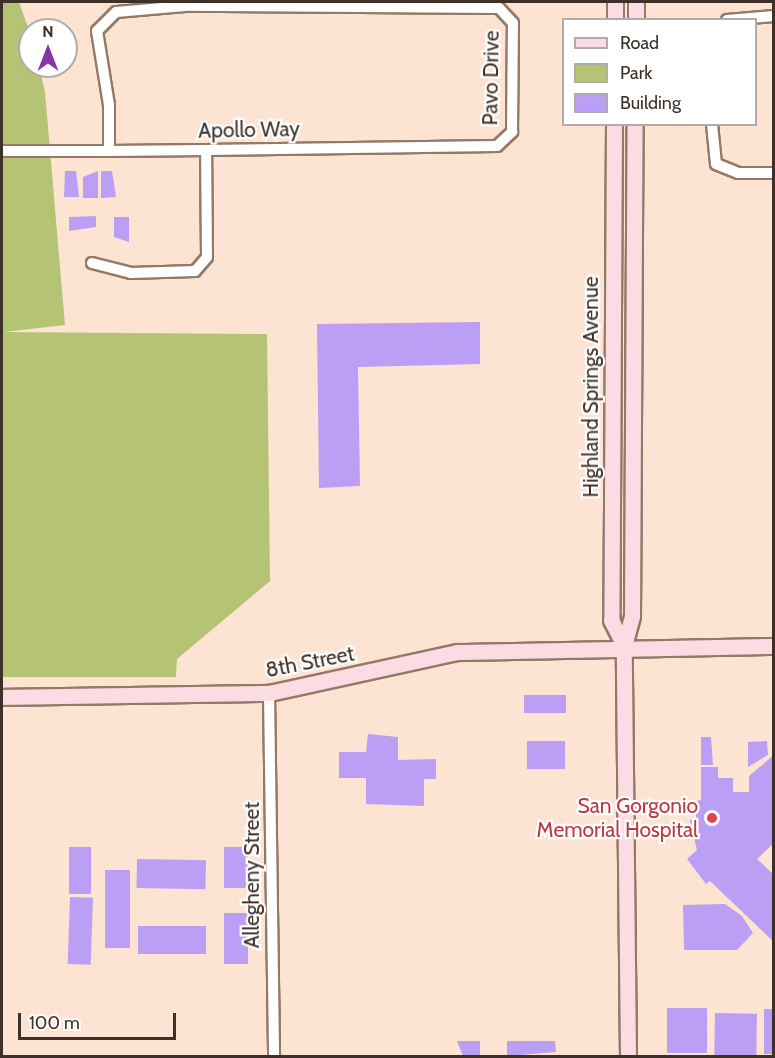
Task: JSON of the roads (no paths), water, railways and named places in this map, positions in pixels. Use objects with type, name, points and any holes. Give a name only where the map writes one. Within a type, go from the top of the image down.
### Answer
[{"type":"main road","points":[[615,2],[615,18]]},
{"type":"main road","points":[[636,2],[636,18]]},
{"type":"main road","name":"Highland Springs Avenue","points":[[614,126],[611,620],[624,646]]},
{"type":"main road","name":"Highland Springs Avenue","points":[[628,1056],[624,646],[633,616],[635,126]]},
{"type":"main road","name":"8th Street","points":[[2,697],[269,693],[457,652],[624,646],[774,646]]},
{"type":"street","name":"Pavo Drive","points":[[396,4],[499,8],[513,23],[512,132],[497,146]]},
{"type":"street","points":[[108,151],[108,105],[97,31],[116,12],[396,4]]},
{"type":"street","points":[[750,18],[774,16]]},
{"type":"street","points":[[712,126],[716,164],[738,173],[774,173]]},
{"type":"street","name":"Apollo Way","points":[[2,151],[497,146]]},
{"type":"street","points":[[92,263],[131,273],[195,271],[207,257],[206,150]]},
{"type":"street","name":"Allegheny Street","points":[[269,693],[274,1056]]},
{"type":"place","name":"San Gorgonio Memorial Hospital","points":[[712,818]]}]
